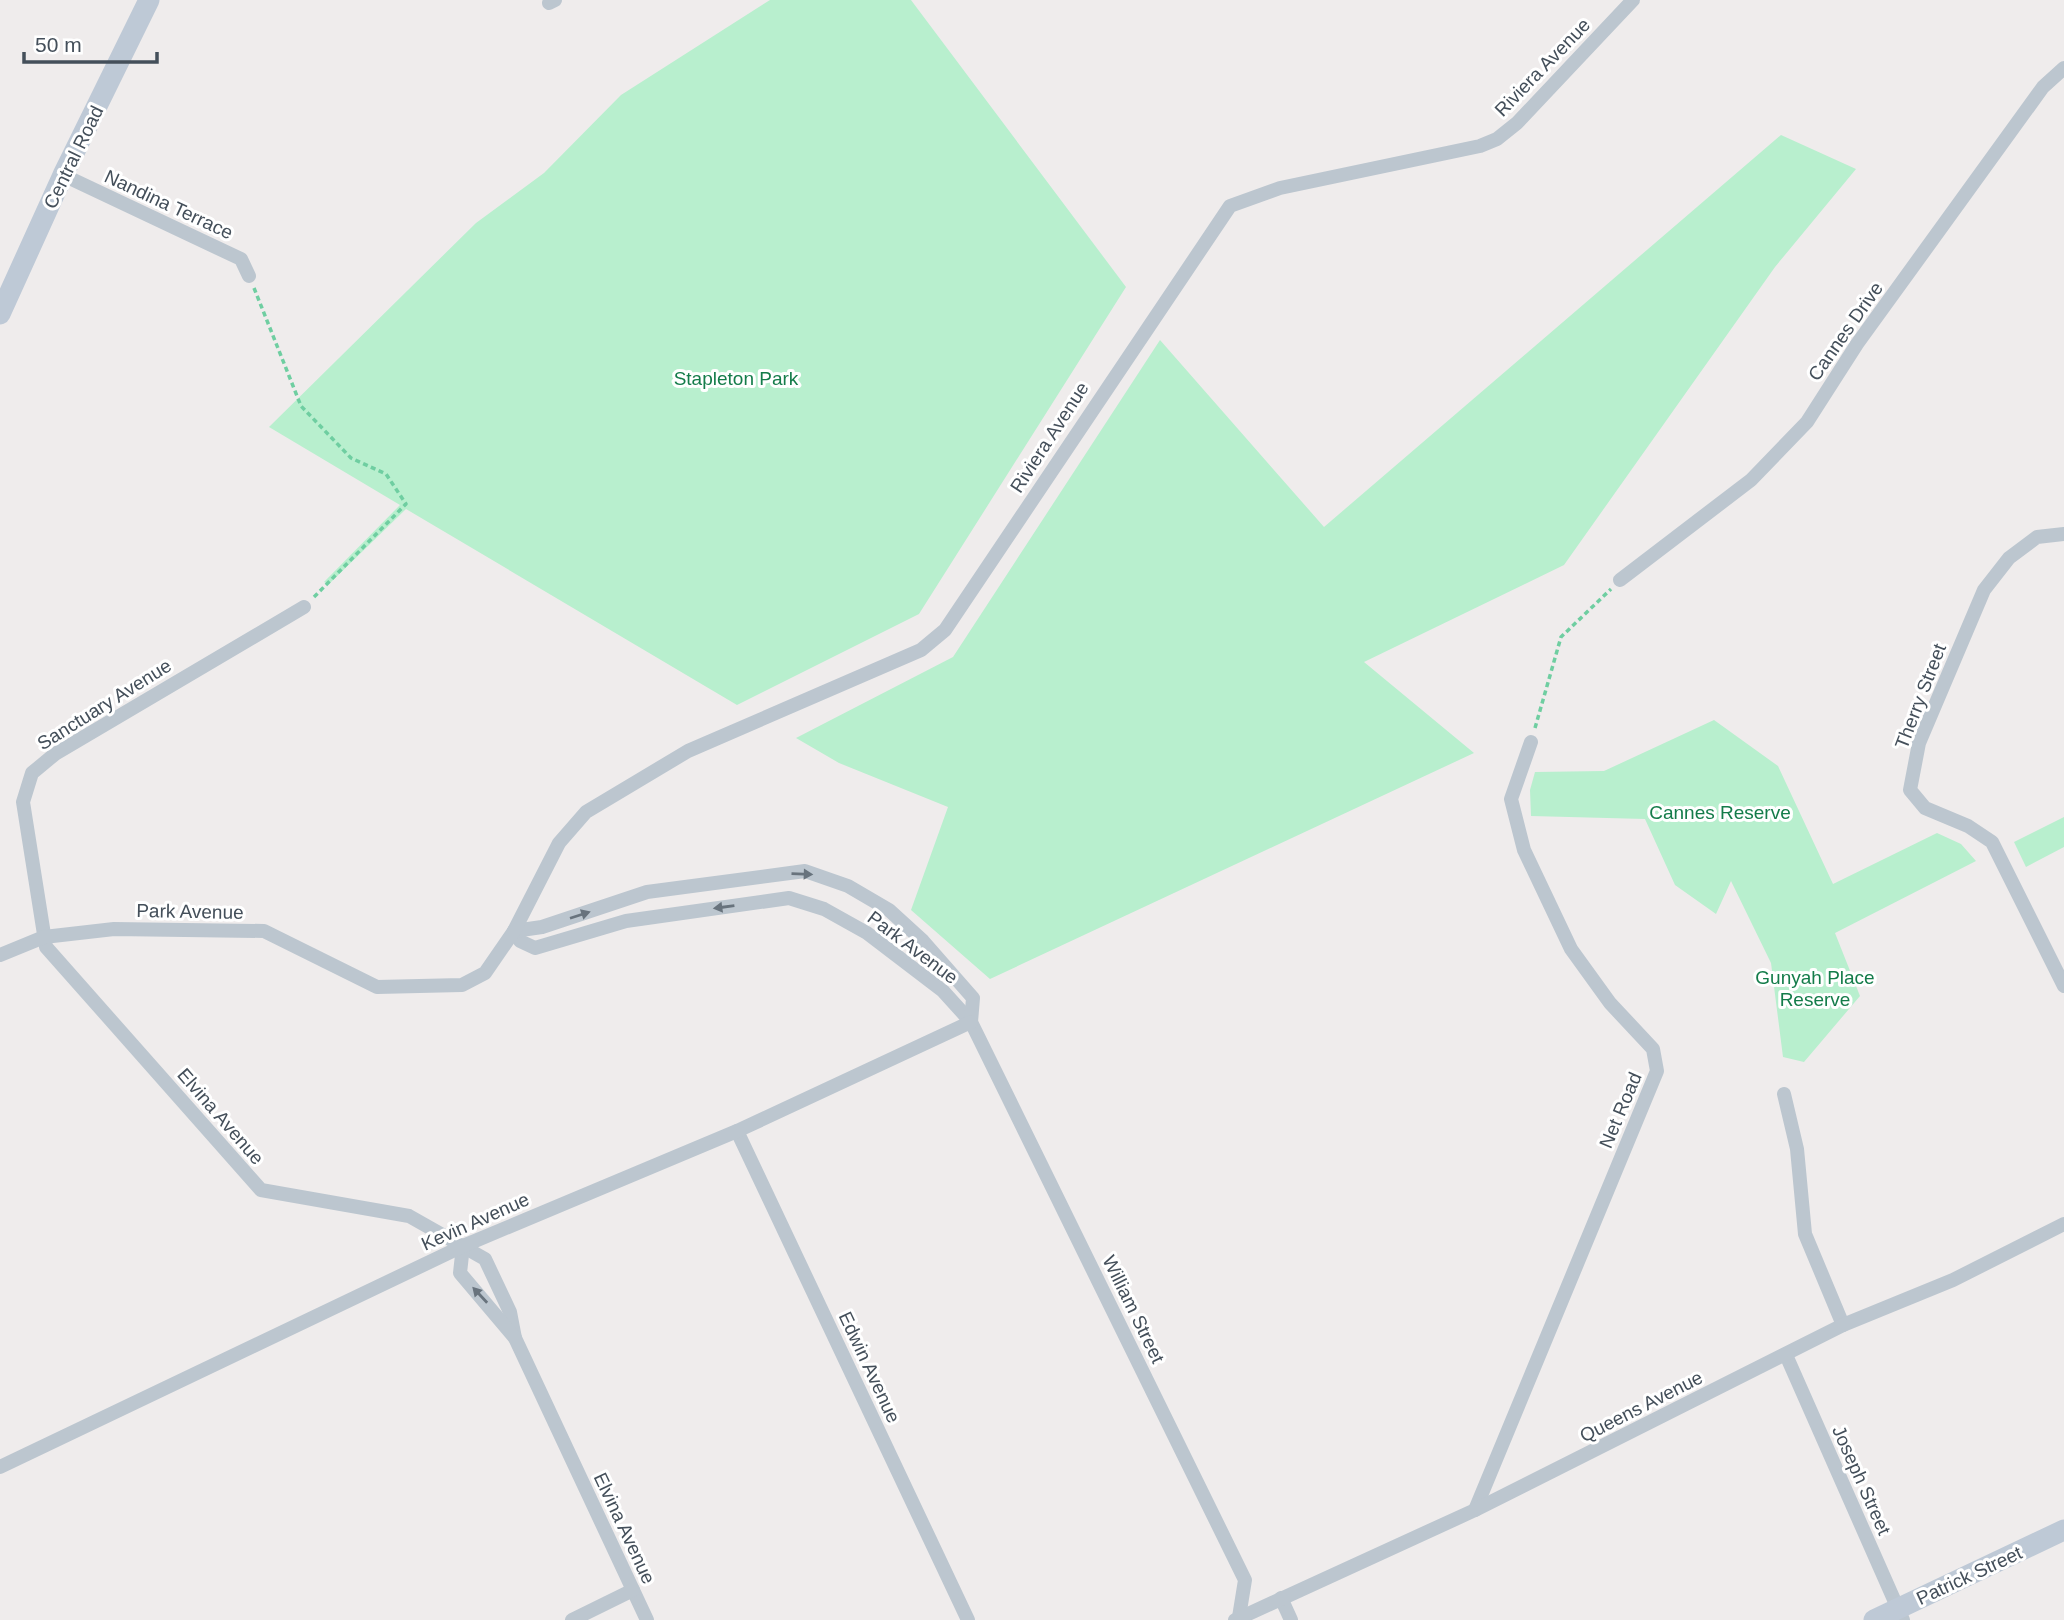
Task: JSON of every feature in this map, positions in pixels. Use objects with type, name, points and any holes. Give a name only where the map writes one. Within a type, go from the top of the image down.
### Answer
[{"type":"street","name":"Central Road","points":[[0,314],[63,175],[149,0]]},
{"type":"street","name":"Riviera Avenue","points":[[514,931],[559,843],[586,812],[688,751],[921,650],[944,630],[1230,206],[1280,188],[1480,146],[1497,139],[1517,123],[1633,0]]},
{"type":"street","name":"Cannes Drive","points":[[1620,580],[1751,480],[1807,422],[1857,344],[2043,87],[2064,68]]},
{"type":"street","name":"Nandina Terrace","points":[[63,175],[241,259],[249,276]]},
{"type":"street","name":"Therry Street","points":[[2064,534],[2037,537],[2009,558],[1984,590],[1919,744],[1910,790],[1925,808],[1968,826],[1992,842],[2064,986]]},
{"type":"street","name":"Sanctuary Avenue","points":[[44,937],[23,802],[32,773],[66,747],[304,607]]},
{"type":"street","name":"Net Road","points":[[1475,1510],[1657,1071],[1653,1049],[1610,1003],[1571,949],[1524,850],[1511,799],[1531,742]]},
{"type":"street","name":"Park Avenue","points":[[0,955],[44,937],[114,929],[264,931],[377,987],[462,985],[485,973],[514,931],[542,927],[647,892],[805,872],[848,886],[889,910],[923,941],[972,998],[971,1022]]},
{"type":"street","name":"Park Avenue","points":[[514,931],[520,941],[534,948],[626,921],[789,898],[824,909],[867,933],[943,991],[971,1022]]},
{"type":"street","name":"Elvina Avenue","points":[[44,937],[46,947],[261,1190],[410,1216],[485,1259],[510,1312],[515,1338],[647,1620]]},
{"type":"street","name":"Kevin Avenue","points":[[0,1467],[463,1246],[737,1131],[971,1022]]},
{"type":"street","name":"William Street","points":[[971,1022],[1245,1580],[1237,1619]]},
{"type":"street","points":[[1784,1094],[1797,1149],[1805,1234],[1843,1325]]},
{"type":"street","name":"Edwin Avenue","points":[[737,1131],[968,1620]]},
{"type":"street","name":"Queens Avenue","points":[[1237,1619],[1475,1510],[1843,1325],[1953,1280],[2064,1224]]},
{"type":"street","name":"Elvina Avenue","points":[[463,1246],[460,1273],[515,1338]]},
{"type":"street","name":"Joseph Street","points":[[1786,1355],[1900,1615]]},
{"type":"street","name":"Patrick Street","points":[[1874,1620],[1900,1615],[2064,1530]]},
{"type":"street","points":[[572,1620],[633,1590]]},
{"type":"street","points":[[1281,1598],[1291,1620]]},
{"type":"path","points":[[249,276],[301,407],[351,458],[386,474],[406,504],[304,607]]},
{"type":"path","points":[[1531,742],[1561,637],[1620,580]]},
{"type":"green space","name":"Stapleton Park","points":[[770,0],[911,0],[1126,287],[919,614],[737,705],[406,509],[329,584],[324,582],[400,505],[269,427],[476,223],[544,173],[621,95]]},
{"type":"green space","points":[[1781,135],[1856,169],[1775,267],[1564,565],[1364,662],[1474,753],[990,979],[911,910],[948,807],[839,763],[796,738],[953,657],[1160,340],[1324,527]]},
{"type":"green space","name":"Cannes Reserve","points":[[1714,720],[1778,766],[1833,884],[1937,833],[1961,844],[1976,861],[1835,933],[1860,996],[1804,1062],[1783,1057],[1771,963],[1731,881],[1716,914],[1675,885],[1645,819],[1531,816],[1530,790],[1535,772],[1604,771]]},
{"type":"green space","points":[[2064,817],[2064,847],[2026,867],[2014,842]]},
{"type":"park label","name":"Gunyah Place Reserve","points":[[1815,988]]}]
